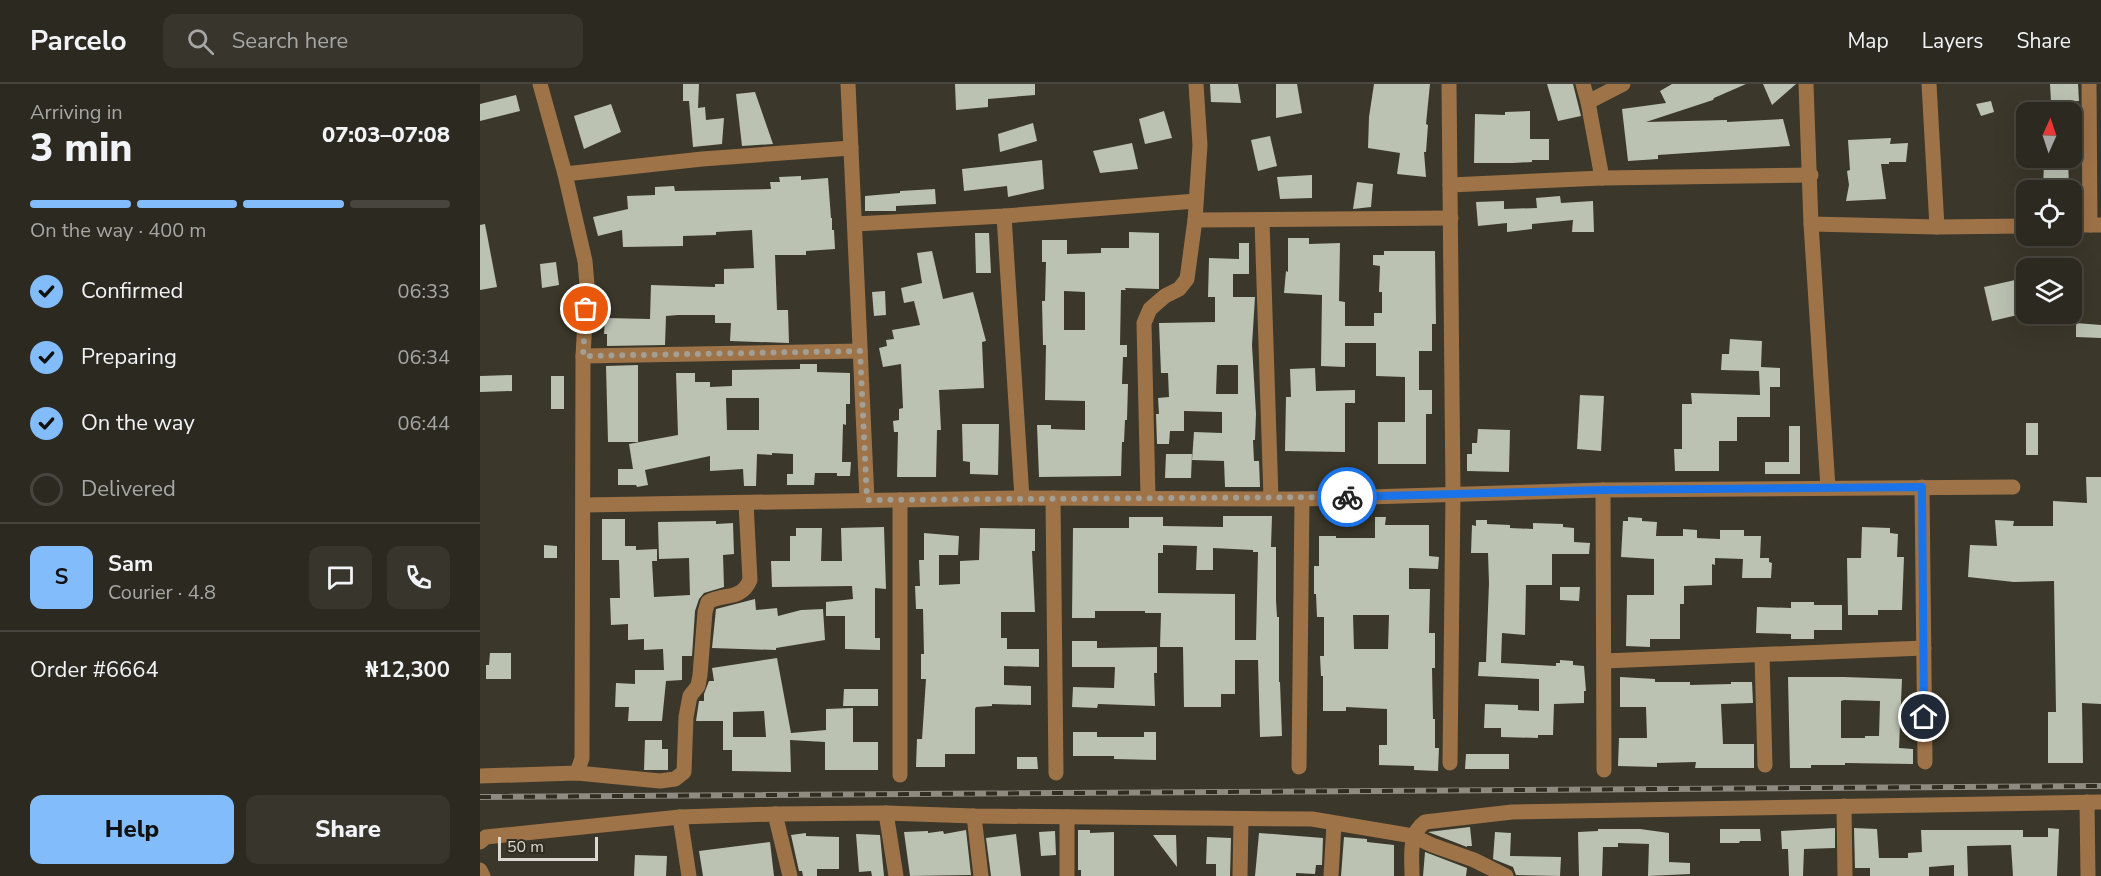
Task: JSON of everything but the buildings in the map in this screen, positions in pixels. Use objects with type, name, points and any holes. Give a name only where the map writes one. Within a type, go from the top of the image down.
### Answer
[{"type":"street","points":[[540,84],[565,174],[586,273],[583,356],[582,758],[578,773]]},
{"type":"street","points":[[848,84],[867,500]]},
{"type":"street","points":[[1148,497],[1144,323],[1150,309],[1165,296],[1179,289],[1187,279],[1195,220],[1200,145],[1196,84]]},
{"type":"street","points":[[1449,84],[1453,493],[1450,764]]},
{"type":"street","points":[[1583,84],[1602,178]]},
{"type":"street","points":[[1588,102],[1623,84]]},
{"type":"street","points":[[1806,84],[1811,224],[1828,488]]},
{"type":"street","points":[[1929,84],[1937,227]]},
{"type":"street","points":[[2089,84],[2095,225]]},
{"type":"street","points":[[565,174],[702,159],[851,148]]},
{"type":"street","points":[[1450,185],[1602,178],[1810,175]]},
{"type":"street","points":[[855,224],[1004,216],[1196,201]]},
{"type":"street","points":[[1004,216],[1022,498]]},
{"type":"street","points":[[1195,220],[1451,218]]},
{"type":"street","points":[[1262,221],[1272,498]]},
{"type":"street","points":[[1811,224],[2016,226]]},
{"type":"street","points":[[583,356],[860,351]]},
{"type":"street","points":[[1922,487],[1925,762]]},
{"type":"street","points":[[584,505],[1022,498],[1302,499],[1603,490],[2013,487]]},
{"type":"street","points":[[1603,490],[1604,770]]},
{"type":"street","points":[[1053,498],[1056,773]]},
{"type":"street","points":[[1299,767],[1302,499]]},
{"type":"street","points":[[900,500],[900,775]]},
{"type":"street","points":[[480,776],[578,773],[660,782],[675,779],[684,772],[686,717],[690,696],[698,686],[708,602],[738,594],[747,588],[750,580],[746,503]]},
{"type":"street","points":[[1604,661],[1924,648]]},
{"type":"street","points":[[1762,655],[1765,765]]},
{"type":"street","points":[[1412,876],[1413,836],[1417,827],[1425,822],[1512,812],[2094,802],[2088,876]]},
{"type":"street","points":[[1844,806],[1845,876]]},
{"type":"street","points":[[480,842],[486,837],[680,817],[775,814],[886,813],[1312,819],[1413,836],[1474,860],[1506,876]]},
{"type":"street","points":[[886,813],[896,876]]},
{"type":"street","points":[[775,814],[790,876]]},
{"type":"street","points":[[974,816],[981,876]]},
{"type":"street","points":[[680,817],[689,876]]},
{"type":"street","points":[[1067,817],[1067,876]]},
{"type":"street","points":[[1240,876],[1241,819]]},
{"type":"street","points":[[1331,876],[1334,824]]},
{"type":"street","points":[[480,870],[483,876]]},
{"type":"railway","points":[[480,797],[2101,786]]},
{"type":"way so far","points":[[586,309],[583,356],[860,351],[867,500],[1347,497]]},
{"type":"route","points":[[1347,497],[1603,490],[1922,487],[1924,717]]}]
